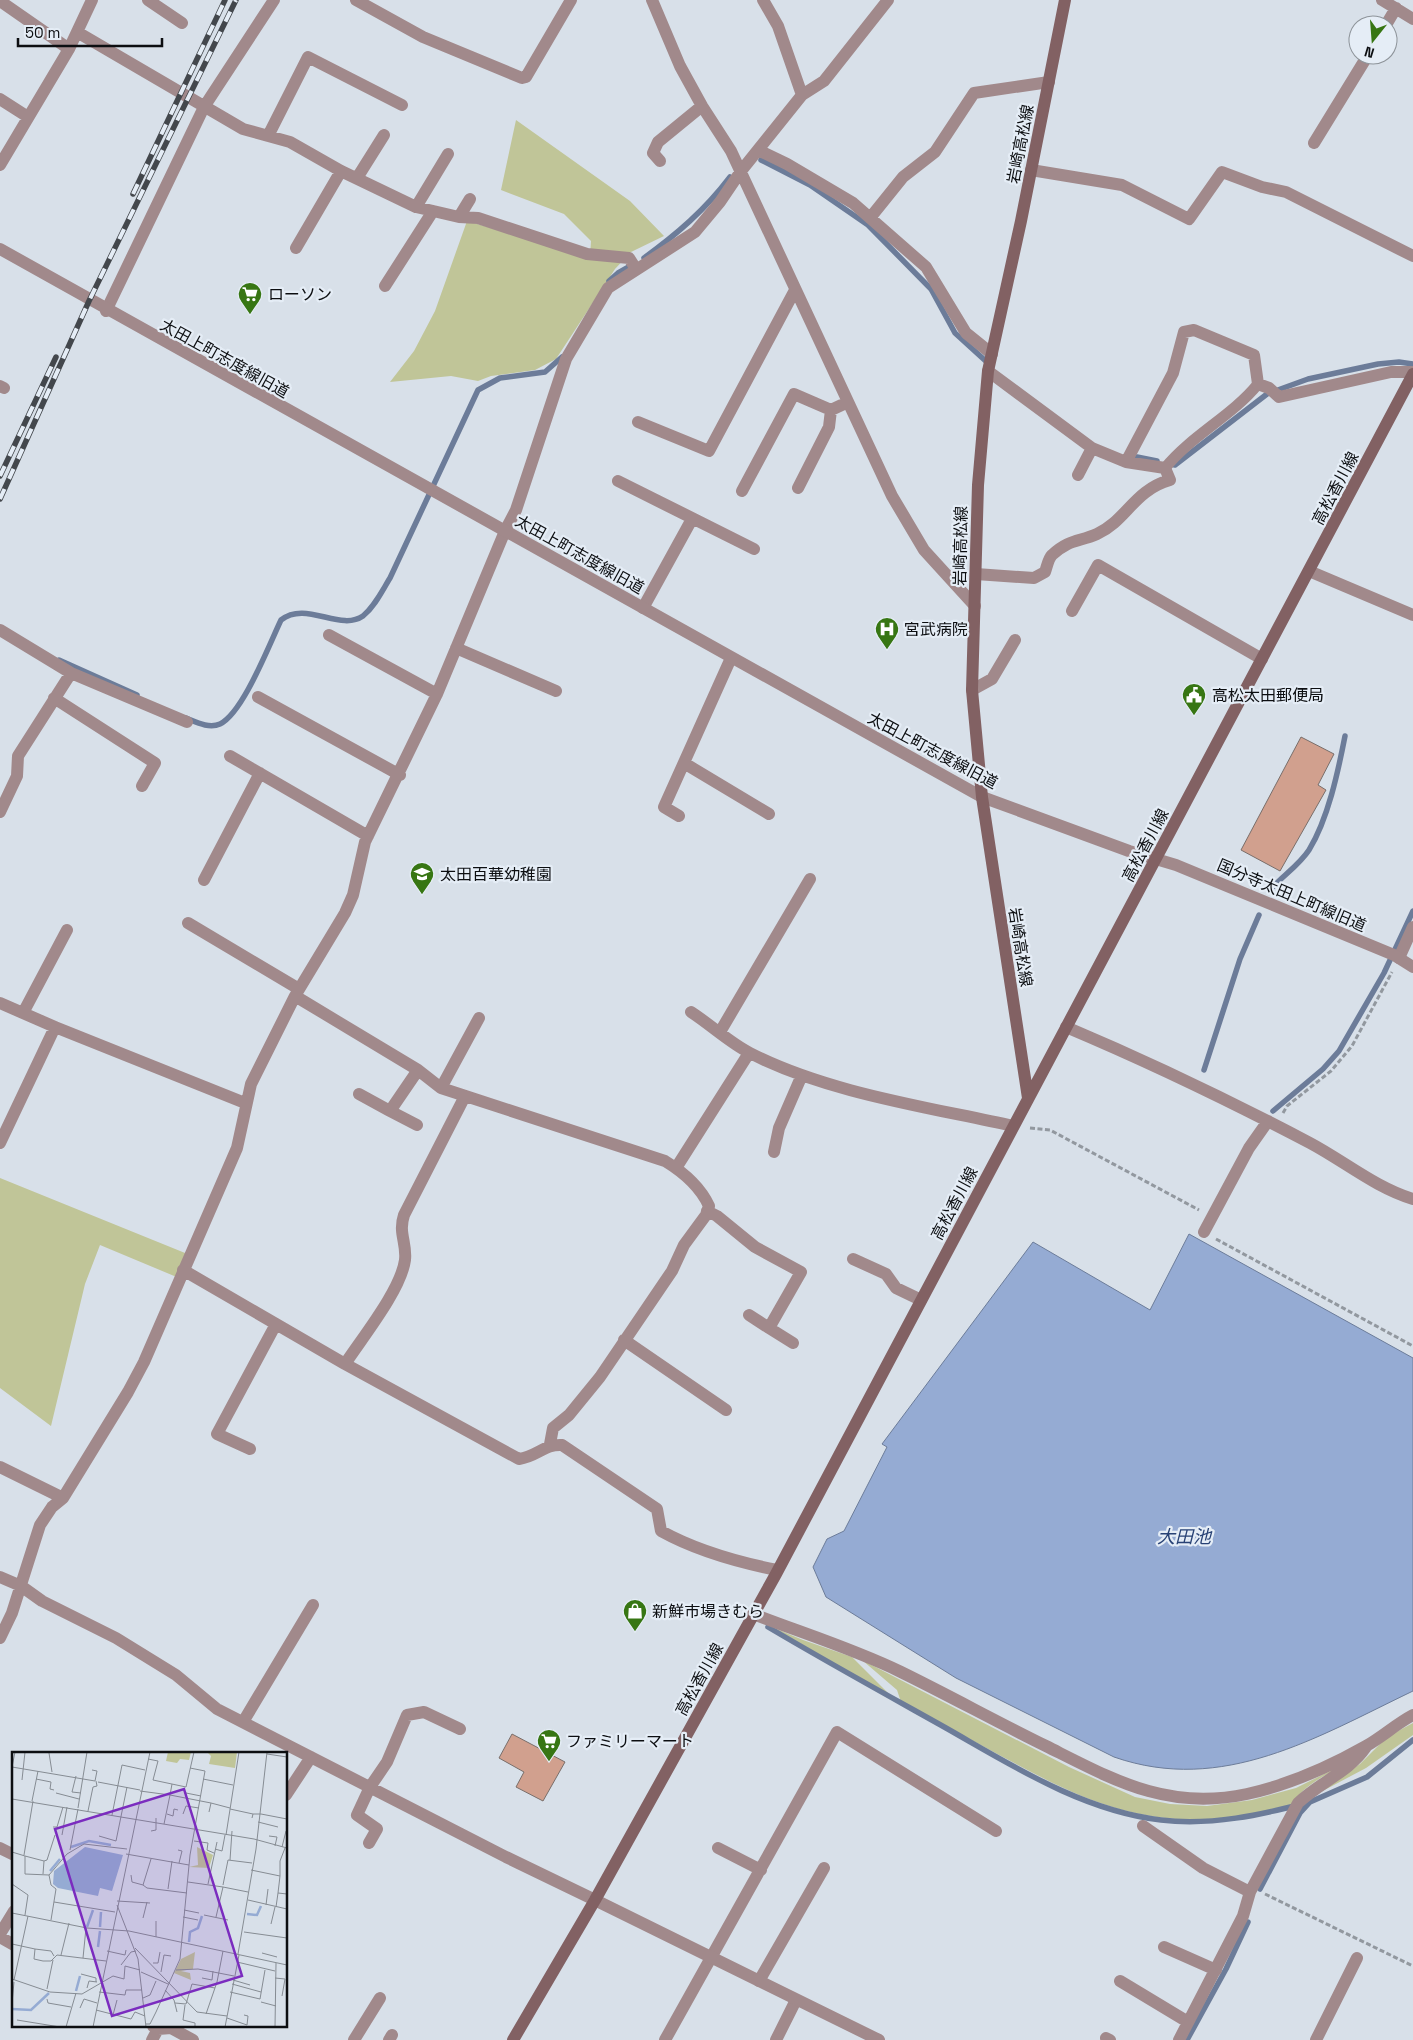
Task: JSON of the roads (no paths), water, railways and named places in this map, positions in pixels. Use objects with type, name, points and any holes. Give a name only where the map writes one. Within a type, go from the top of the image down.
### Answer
[{"type":"main road","name":"岩崎高松線","points":[[1028,1098],[982,797],[972,690],[978,485],[988,371],[1065,0]]},
{"type":"main road","name":"高松香川線","points":[[513,2040],[595,1900],[777,1570],[1412,377]]},
{"type":"street","points":[[1,162],[69,49],[92,0]]},
{"type":"street","points":[[148,0],[182,23]]},
{"type":"street","points":[[106,310],[204,107],[274,0]]},
{"type":"street","points":[[356,0],[423,37],[522,78],[526,77],[571,0]]},
{"type":"street","points":[[652,0],[680,66],[702,106],[731,151],[794,290],[892,496],[924,550],[975,606]]},
{"type":"street","points":[[763,0],[778,26],[802,95]]},
{"type":"street","points":[[0,1638],[12,1613],[40,1525],[52,1507],[63,1498],[140,1370],[237,1148],[251,1084],[297,992],[345,913],[353,894],[368,836],[400,775],[437,694],[505,531],[516,510],[566,359],[608,288],[695,232],[720,202],[740,171],[802,95],[824,81],[888,0]]},
{"type":"street","points":[[1382,0],[1413,19]]},
{"type":"street","points":[[0,1],[69,49]]},
{"type":"street","points":[[1392,15],[1396,8]]},
{"type":"street","points":[[77,32],[243,129],[290,142],[341,171],[416,207],[459,217],[478,218],[587,254],[629,258],[636,269]]},
{"type":"street","points":[[268,136],[308,57],[402,105]]},
{"type":"street","points":[[1314,143],[1362,65]]},
{"type":"street","points":[[870,218],[903,178],[936,152],[974,92],[1049,82]]},
{"type":"street","points":[[0,99],[28,117]]},
{"type":"street","points":[[660,161],[653,153],[658,142],[702,106]]},
{"type":"street","points":[[357,178],[384,135]]},
{"type":"street","points":[[758,150],[787,164],[853,203],[926,267],[966,333],[992,354]]},
{"type":"street","points":[[416,207],[448,154]]},
{"type":"street","points":[[1031,170],[1122,185],[1189,219],[1222,172],[1262,187],[1286,192],[1413,256]]},
{"type":"street","points":[[296,248],[341,171]]},
{"type":"street","points":[[459,217],[470,199]]},
{"type":"street","points":[[385,286],[434,211]]},
{"type":"street","name":"太田上町志度線旧道","points":[[0,250],[982,797],[1156,860]]},
{"type":"street","points":[[638,422],[709,451],[794,290]]},
{"type":"street","points":[[1126,462],[1173,373],[1184,332],[1194,330],[1254,355],[1268,389],[1279,397],[1391,372],[1412,377]]},
{"type":"street","points":[[976,574],[1034,578],[1045,572],[1050,557],[1061,548],[1074,540],[1097,534],[1145,491],[1170,480],[1167,465],[1126,462],[1092,448],[988,371]]},
{"type":"street","points":[[742,491],[794,394],[831,410],[848,402]]},
{"type":"street","points":[[798,488],[829,427],[831,410]]},
{"type":"street","points":[[1078,475],[1092,448]]},
{"type":"street","points":[[618,481],[754,549]]},
{"type":"street","points":[[643,608],[692,519]]},
{"type":"street","points":[[1072,611],[1098,565],[1262,660]]},
{"type":"street","points":[[1308,571],[1413,615]]},
{"type":"street","points":[[0,630],[71,673],[187,722]]},
{"type":"street","points":[[329,635],[437,694]]},
{"type":"street","points":[[972,690],[992,679],[1016,640]]},
{"type":"street","points":[[456,648],[556,692]]},
{"type":"street","points":[[679,816],[664,807],[731,658]]},
{"type":"street","points":[[1,807],[18,776],[18,756],[71,673]]},
{"type":"street","points":[[258,697],[400,775]]},
{"type":"street","points":[[54,698],[156,763],[142,786]]},
{"type":"street","points":[[230,756],[368,836]]},
{"type":"street","points":[[684,763],[769,814]]},
{"type":"street","points":[[204,880],[260,773]]},
{"type":"street","name":"国分寺太田上町線旧道","points":[[1156,860],[1176,864],[1394,955],[1413,967]]},
{"type":"street","points":[[720,1032],[810,879]]},
{"type":"street","points":[[188,923],[418,1070],[441,1088],[464,1098],[665,1162],[692,1181],[705,1197],[708,1206],[707,1211],[684,1245],[672,1271],[600,1377],[569,1415],[553,1428],[550,1444]]},
{"type":"street","points":[[1394,955],[1413,927]]},
{"type":"street","points":[[23,1014],[66,930]]},
{"type":"street","points":[[0,1003],[55,1028],[246,1103]]},
{"type":"street","points":[[692,1012],[749,1053],[802,1075],[891,1100],[1013,1126]]},
{"type":"street","points":[[441,1088],[478,1018]]},
{"type":"street","points":[[1066,1027],[1119,1049],[1272,1123],[1338,1157],[1392,1193],[1413,1199]]},
{"type":"street","points":[[0,1143],[55,1028]]},
{"type":"street","points":[[676,1168],[749,1053]]},
{"type":"street","points":[[390,1111],[418,1070]]},
{"type":"street","points":[[774,1152],[779,1128],[802,1075]]},
{"type":"street","points":[[359,1094],[417,1125]]},
{"type":"street","points":[[345,1364],[389,1299],[405,1261],[400,1227],[404,1215],[464,1098]]},
{"type":"street","points":[[1204,1232],[1249,1148],[1272,1123]]},
{"type":"street","points":[[707,1211],[717,1216],[755,1247],[801,1272],[769,1328]]},
{"type":"street","points":[[853,1259],[886,1274],[896,1288],[921,1300]]},
{"type":"street","points":[[183,1270],[345,1364],[519,1459],[532,1457],[550,1444],[562,1445],[657,1509],[661,1531],[676,1539],[738,1562],[777,1570]]},
{"type":"street","points":[[749,1316],[793,1343]]},
{"type":"street","points":[[250,1449],[217,1434],[276,1324]]},
{"type":"street","points":[[624,1340],[726,1410]]},
{"type":"street","points":[[0,1467],[63,1498]]},
{"type":"street","points":[[0,1577],[21,1586],[42,1601],[116,1638],[176,1675],[216,1709],[506,1857],[879,2040]]},
{"type":"street","points":[[243,1722],[313,1605]]},
{"type":"street","points":[[753,1614],[868,1656],[1097,1773],[1138,1790],[1165,1796],[1192,1799],[1218,1798],[1260,1791],[1293,1781],[1367,1746],[1413,1715]]},
{"type":"street","points":[[369,1843],[377,1829],[357,1815],[370,1787],[387,1762],[407,1715],[424,1712],[460,1729]]},
{"type":"street","points":[[665,2040],[837,1732],[996,1831]]},
{"type":"street","points":[[1179,2040],[1243,1916],[1250,1892],[1297,1805],[1308,1794],[1357,1761],[1367,1746]]},
{"type":"street","points":[[288,1792],[311,1757]]},
{"type":"street","points":[[1143,1826],[1203,1868],[1250,1892]]},
{"type":"street","points":[[0,1848],[12,1854]]},
{"type":"street","points":[[718,1848],[761,1870]]},
{"type":"street","points":[[759,1981],[824,1868]]},
{"type":"street","points":[[12,1915],[0,1936],[12,1944]]},
{"type":"street","points":[[1164,1947],[1216,1970]]},
{"type":"street","points":[[1316,2040],[1357,1958]]},
{"type":"street","points":[[1120,1981],[1188,2022]]},
{"type":"street","points":[[354,2040],[380,1998]]},
{"type":"street","points":[[776,2040],[796,2000]]},
{"type":"street","points":[[156,2030],[171,2028],[193,2040]]},
{"type":"lane","points":[[1167,465],[1203,432],[1245,400],[1268,389]]},
{"type":"water","name":"大田池","points":[[1189,1234],[1413,1358],[1413,1691],[1305,1742],[1231,1765],[1193,1769],[1154,1767],[1114,1757],[956,1678],[826,1597],[813,1567],[827,1539],[844,1531],[887,1447],[882,1444],[1033,1242],[1150,1310]]},
{"type":"waterway","points":[[761,160],[810,185],[868,225],[931,289],[955,333],[989,364]]},
{"type":"waterway","points":[[644,258],[690,221],[730,177]]},
{"type":"waterway","points":[[609,281],[618,273],[634,264]]},
{"type":"waterway","points":[[186,718],[211,726],[220,724],[229,717],[238,707],[255,677],[281,620],[301,613],[344,621],[354,620],[363,616],[371,608],[390,578],[478,390],[500,378],[545,372],[562,357]]},
{"type":"waterway","points":[[1171,464],[1175,465],[1267,394],[1308,379],[1378,364],[1399,362],[1413,364]]},
{"type":"waterway","points":[[1137,457],[1157,461]]},
{"type":"waterway","points":[[59,660],[137,695]]},
{"type":"waterway","points":[[1273,887],[1301,860],[1316,838],[1332,795],[1345,736]]},
{"type":"waterway","points":[[1273,1111],[1323,1069],[1339,1051],[1384,973],[1413,911]]},
{"type":"waterway","points":[[1204,1070],[1240,959],[1259,915]]},
{"type":"waterway","points":[[768,1627],[1049,1785],[1104,1807],[1132,1815],[1161,1820],[1198,1822],[1255,1815],[1310,1802]]},
{"type":"waterway","points":[[1260,1889],[1300,1813],[1310,1802],[1367,1777],[1413,1740]]},
{"type":"waterway","points":[[1187,2040],[1226,1969],[1248,1922]]},
{"type":"railway","points":[[133,194],[225,0]]},
{"type":"railway","points":[[0,499],[89,301],[236,0]]},
{"type":"railway","points":[[0,476],[56,357]]},
{"type":"place","name":"ローソン","points":[[250,315]]},
{"type":"place","name":"宮武病院","points":[[887,650]]},
{"type":"place","name":"高松太田郵便局","points":[[1194,716]]},
{"type":"place","name":"太田百華幼稚園","points":[[422,895]]},
{"type":"place","name":"新鮮市場きむら","points":[[635,1632]]},
{"type":"place","name":"ファミリーマート","points":[[549,1762]]}]
